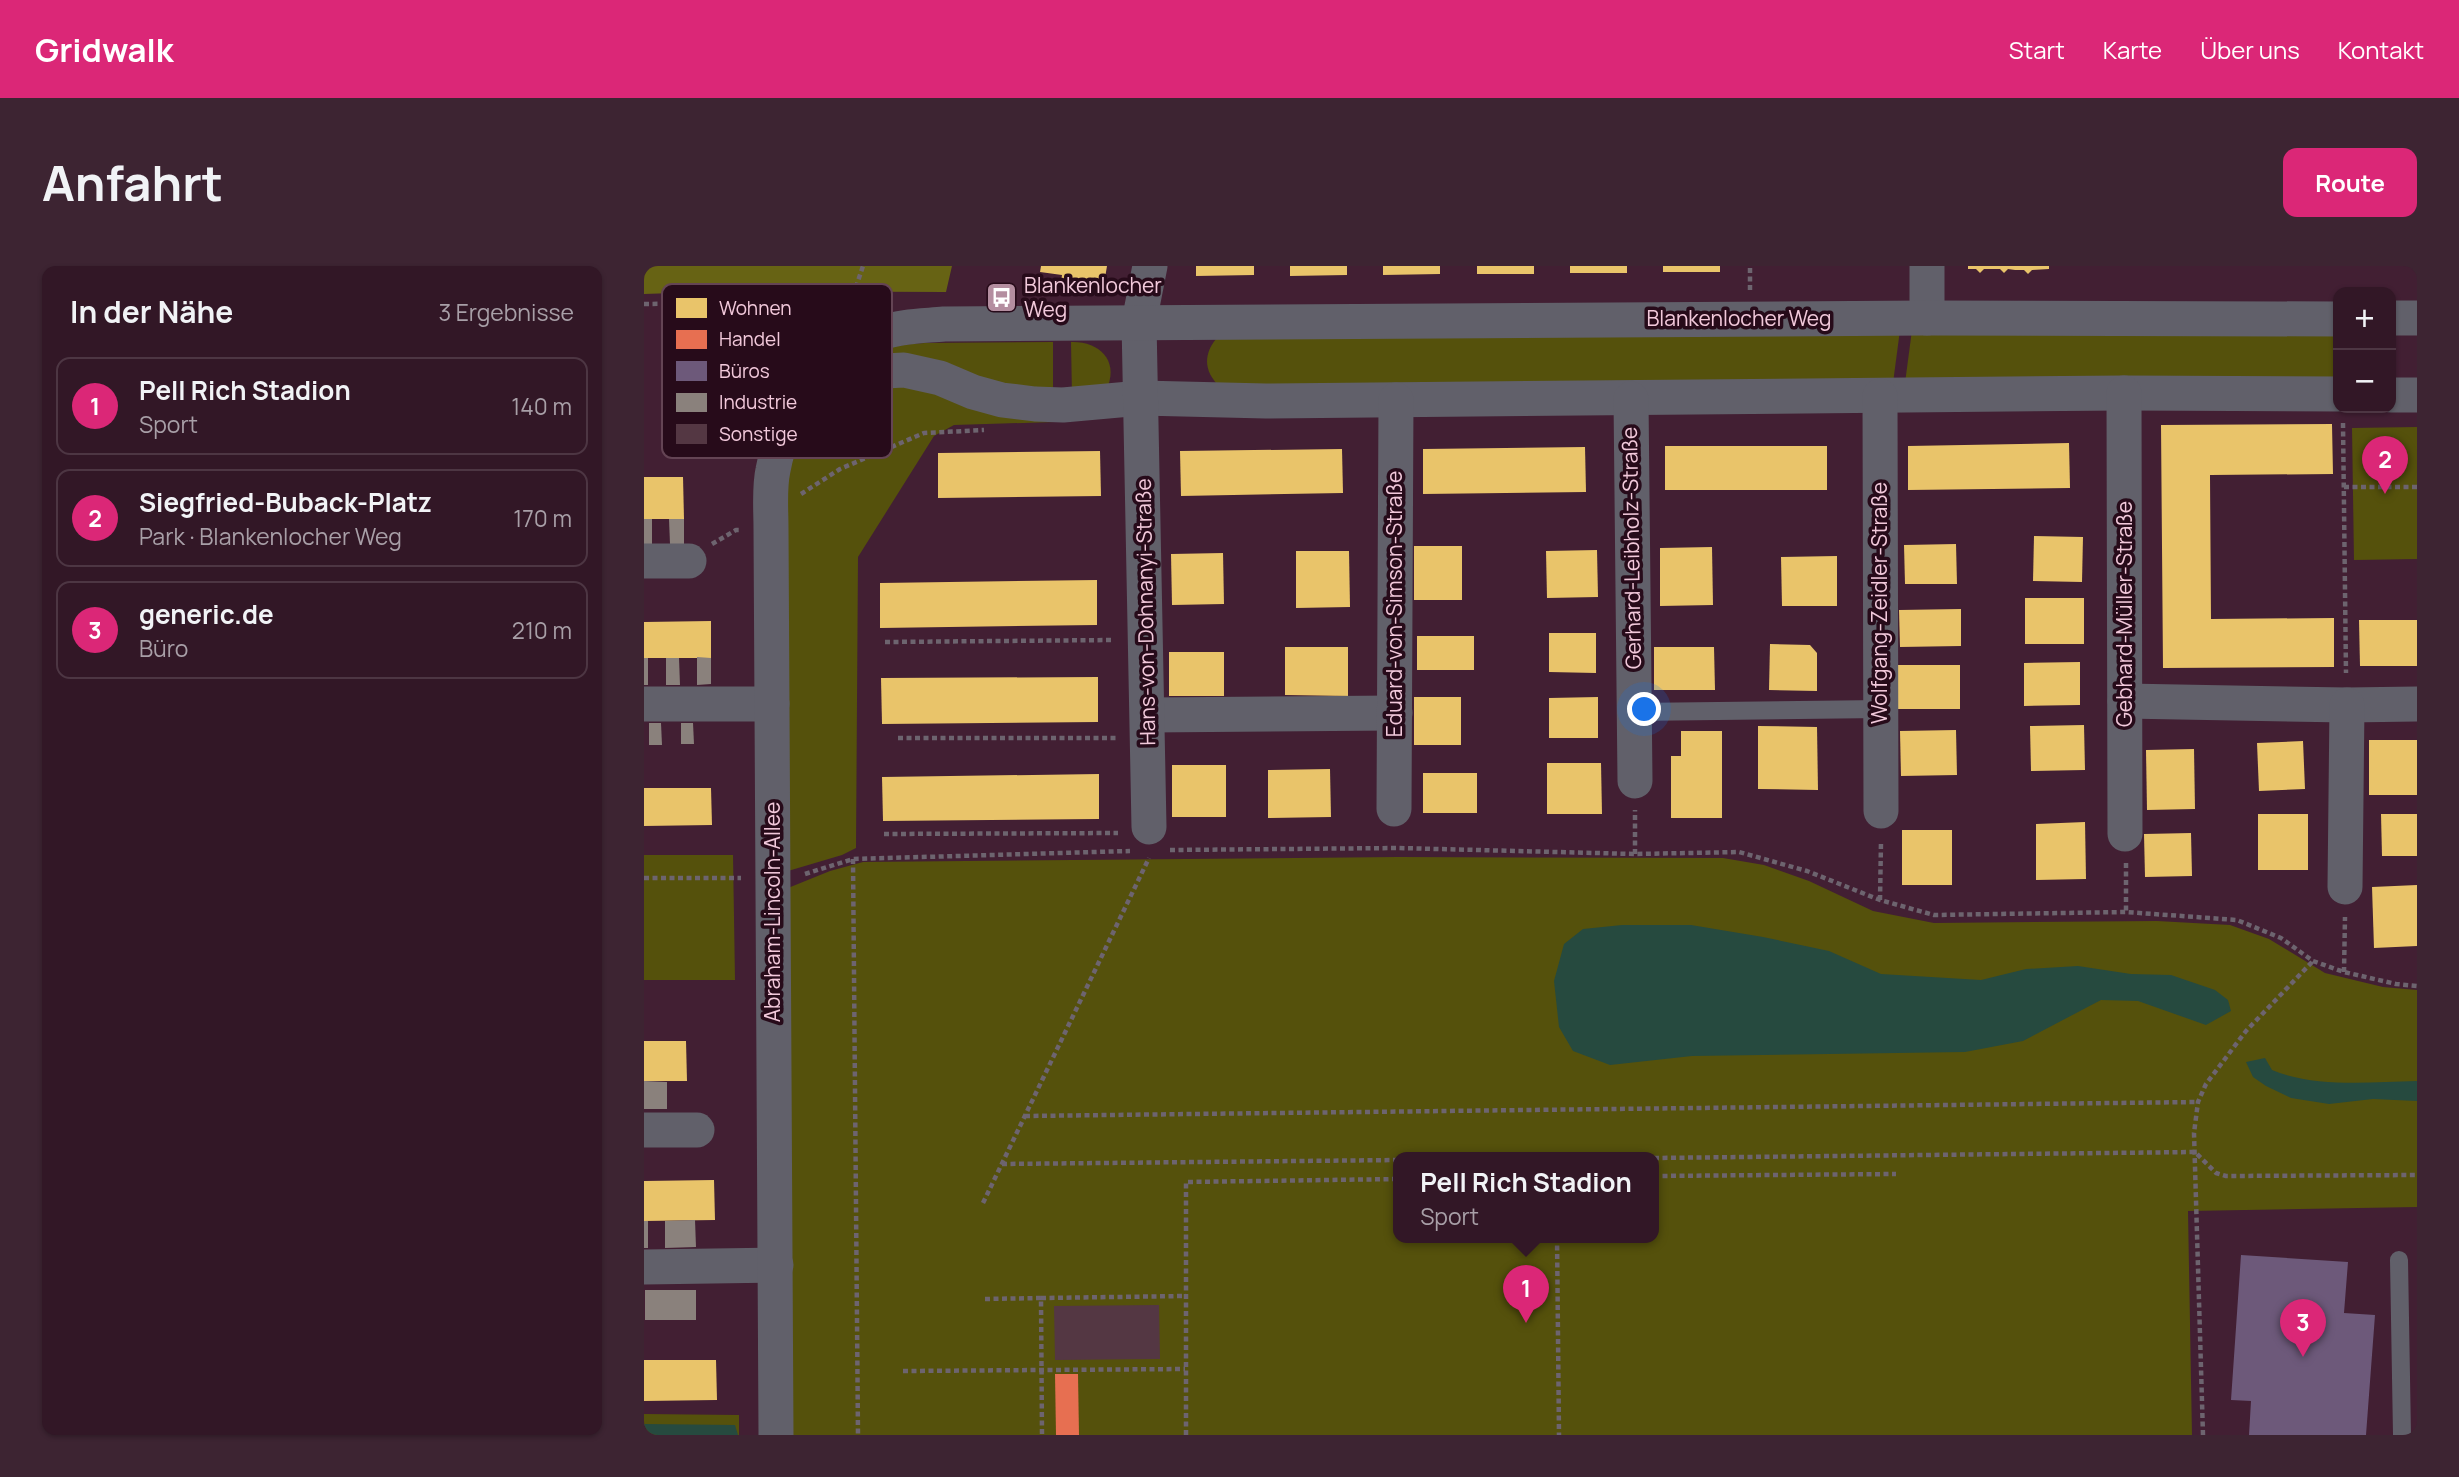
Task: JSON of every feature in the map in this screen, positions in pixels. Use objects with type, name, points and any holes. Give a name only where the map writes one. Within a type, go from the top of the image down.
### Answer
[{"type":"street","points":[[1141,398],[1139,322],[1150,266]]},
{"type":"street","points":[[1927,266],[1927,318]]},
{"type":"street","points":[[2396,318],[2417,318]]},
{"type":"street","name":"Blankenlocher Weg","points":[[892,331],[912,326],[944,324],[1139,322],[2333,319]]},
{"type":"street","points":[[892,371],[904,370],[940,378],[973,392],[1002,400],[1063,405],[1141,398],[1631,399],[2124,393],[2333,407]]},
{"type":"street","name":"Gebhard-Müller-Straße","points":[[2124,393],[2125,834]]},
{"type":"street","points":[[2396,395],[2417,395]]},
{"type":"street","name":"Wolfgang-Zeidler-Straße","points":[[1880,396],[1881,811]]},
{"type":"street","name":"Hans-von-Dohnanyi-Straße","points":[[1141,398],[1152,845]]},
{"type":"street","name":"Gerhard-Leibholz-Straße","points":[[1631,399],[1635,781]]},
{"type":"street","name":"Eduard-von-Simson-Straße","points":[[1394,809],[1396,400]]},
{"type":"street","name":"Abraham-Lincoln-Allee","points":[[776,1435],[771,504],[773,470],[777,458]]},
{"type":"street","points":[[644,561],[689,561]]},
{"type":"street","points":[[2125,701],[2417,704]]},
{"type":"street","points":[[644,704],[772,704]]},
{"type":"street","points":[[2345,887],[2347,705]]},
{"type":"street","points":[[1148,726],[1395,713]]},
{"type":"street","points":[[644,1130],[697,1130]]},
{"type":"street","points":[[644,1268],[776,1265]]},
{"type":"lane","points":[[1634,712],[1881,709]]},
{"type":"lane","points":[[2399,1260],[2402,1435]]},
{"type":"path","points":[[857,284],[863,266]]},
{"type":"path","points":[[644,304],[662,304]]},
{"type":"path","points":[[2341,413],[2347,705]]},
{"type":"path","points":[[892,447],[924,433],[954,430]]},
{"type":"path","points":[[771,504],[784,504],[840,470],[867,458]]},
{"type":"path","points":[[2344,487],[2417,487]]},
{"type":"path","points":[[886,642],[1146,640]]},
{"type":"path","points":[[898,738],[1148,726]]},
{"type":"path","points":[[1635,781],[1635,854]]},
{"type":"path","points":[[1880,900],[1881,811]]},
{"type":"path","points":[[884,834],[1108,834],[1152,845]]},
{"type":"path","points":[[2125,834],[2126,912]]},
{"type":"path","points":[[644,878],[796,877],[853,859],[1152,845],[1635,854],[1739,852],[1807,871],[1880,900],[1934,915],[2126,912],[2236,920],[2281,938],[2313,961],[2344,972],[2417,986]]},
{"type":"path","points":[[983,1203],[1152,845]]},
{"type":"path","points":[[853,859],[858,1435]]},
{"type":"path","points":[[2344,972],[2345,887]]},
{"type":"path","points":[[2203,1435],[2194,1133],[2198,1102],[2207,1084],[2246,1031],[2313,961]]},
{"type":"path","points":[[1025,1116],[2198,1102]]},
{"type":"path","points":[[1659,1158],[2195,1152],[2216,1173],[2225,1176],[2417,1175]]},
{"type":"path","points":[[1002,1164],[1393,1160]]},
{"type":"path","points":[[1659,1176],[1896,1174]]},
{"type":"path","points":[[1186,1435],[1186,1182],[1393,1179]]},
{"type":"path","points":[[1557,1243],[1559,1435]]},
{"type":"path","points":[[985,1299],[1186,1296]]},
{"type":"path","points":[[1041,1298],[1042,1435]]},
{"type":"path","points":[[903,1371],[1186,1369]]},
{"type":"shaded area","points":[[644,266],[952,266],[946,292],[892,292],[892,284],[662,284],[662,293],[644,294]]},
{"type":"shaded area","points":[[1900,330],[1893,383],[1220,387],[1211,375],[1207,363],[1209,351],[1216,339]]},
{"type":"shaded area","points":[[1912,330],[2333,330],[2333,379],[1905,383]]},
{"type":"shaded area","points":[[1053,342],[1053,395],[892,359],[892,347],[919,343]]},
{"type":"shaded area","points":[[1071,342],[1090,345],[1103,354],[1110,368],[1108,386],[1072,396]]},
{"type":"shaded area","points":[[892,384],[1054,422],[954,425],[934,436],[858,557],[856,848],[842,855],[788,871],[787,478],[793,458],[892,458]]},
{"type":"shaded area","points":[[2417,427],[2417,559],[2354,560],[2352,428]]},
{"type":"shaded area","points":[[644,855],[733,855],[735,980],[644,980]]},
{"type":"shaded area","points":[[1398,857],[1723,858],[1764,865],[1809,881],[1873,911],[1934,923],[2157,921],[2230,925],[2269,939],[2325,973],[2383,987],[2417,990],[2417,1207],[2188,1211],[2192,1435],[793,1435],[788,888],[830,871],[863,862]]},
{"type":"shaded area","points":[[1622,925],[1691,925],[1763,937],[1829,951],[1881,974],[1981,980],[2026,969],[2078,966],[2131,974],[2171,975],[2215,990],[2228,1000],[2231,1011],[2206,1025],[2138,1001],[2101,1000],[2023,1041],[1965,1052],[1692,1056],[1610,1065],[1573,1051],[1559,1027],[1554,981],[1564,944],[1583,929]]},
{"type":"shaded area","points":[[2265,1058],[2272,1070],[2288,1076],[2324,1082],[2417,1081],[2417,1101],[2373,1099],[2329,1104],[2291,1098],[2253,1077],[2246,1062]]},
{"type":"shaded area","points":[[644,1414],[739,1415],[739,1435],[644,1435]]},
{"type":"shaded area","points":[[644,1424],[735,1425],[738,1435],[644,1435]]},
{"type":"building: Wohnen","points":[[1041,266],[1107,266],[1104,284],[1083,280],[1082,286],[1061,282],[1062,275],[1040,272]]},
{"type":"building: Wohnen","points":[[1196,266],[1254,266],[1254,275],[1196,276]]},
{"type":"building: Wohnen","points":[[1290,266],[1347,266],[1347,275],[1290,276]]},
{"type":"building: Wohnen","points":[[1383,266],[1440,266],[1440,274],[1383,275]]},
{"type":"building: Wohnen","points":[[1477,266],[1534,266],[1534,274],[1477,274]]},
{"type":"building: Wohnen","points":[[1570,266],[1627,266],[1627,273],[1570,273]]},
{"type":"building: Wohnen","points":[[1663,266],[1720,266],[1720,272],[1663,272]]},
{"type":"building: Wohnen","points":[[1968,266],[2049,266],[2049,269],[2032,270],[2028,274],[2024,270],[2008,269],[2004,273],[2000,269],[1984,269],[1980,273],[1976,269],[1968,269]]},
{"type":"building: Wohnen","points":[[2332,424],[2333,474],[2210,475],[2211,619],[2334,618],[2334,667],[2163,668],[2161,425]]},
{"type":"building: Wohnen","points":[[2069,443],[2070,488],[1908,490],[1908,446]]},
{"type":"building: Wohnen","points":[[1665,446],[1827,446],[1827,490],[1665,490]]},
{"type":"building: Wohnen","points":[[1585,447],[1586,492],[1423,494],[1423,449]]},
{"type":"building: Wohnen","points":[[1342,449],[1343,493],[1181,496],[1180,451]]},
{"type":"building: Wohnen","points":[[1100,451],[1101,496],[938,498],[938,453]]},
{"type":"building: Wohnen","points":[[644,477],[683,477],[684,519],[644,519]]},
{"type":"building: Wohnen","points":[[2034,536],[2083,537],[2082,582],[2033,581]]},
{"type":"building: Wohnen","points":[[1956,544],[1957,584],[1905,584],[1904,545]]},
{"type":"building: Wohnen","points":[[1414,546],[1462,546],[1462,600],[1414,600]]},
{"type":"building: Wohnen","points":[[1712,547],[1713,605],[1660,606],[1660,548]]},
{"type":"building: Wohnen","points":[[1597,550],[1598,597],[1547,598],[1546,551]]},
{"type":"building: Wohnen","points":[[1296,551],[1349,551],[1350,607],[1296,608]]},
{"type":"building: Wohnen","points":[[1223,553],[1224,604],[1172,605],[1171,554]]},
{"type":"building: Wohnen","points":[[1837,556],[1837,606],[1782,606],[1781,557]]},
{"type":"building: Wohnen","points":[[1097,580],[1097,625],[880,628],[880,583]]},
{"type":"building: Wohnen","points":[[2025,598],[2084,598],[2084,644],[2025,644]]},
{"type":"building: Wohnen","points":[[1961,609],[1961,646],[1900,647],[1899,610]]},
{"type":"building: Wohnen","points":[[2359,620],[2417,620],[2417,666],[2360,666]]},
{"type":"building: Wohnen","points":[[711,621],[711,658],[644,658],[644,622]]},
{"type":"building: Wohnen","points":[[1549,633],[1596,633],[1596,673],[1549,672]]},
{"type":"building: Wohnen","points":[[1417,636],[1474,636],[1474,670],[1417,670]]},
{"type":"building: Wohnen","points":[[1770,644],[1810,645],[1817,653],[1817,691],[1769,690]]},
{"type":"building: Wohnen","points":[[1285,647],[1348,647],[1348,696],[1285,695]]},
{"type":"building: Wohnen","points":[[1654,647],[1714,647],[1715,690],[1654,690]]},
{"type":"building: Wohnen","points":[[1169,652],[1224,652],[1224,696],[1169,696]]},
{"type":"building: Wohnen","points":[[2080,662],[2080,705],[2024,706],[2024,663]]},
{"type":"building: Wohnen","points":[[1897,665],[1960,665],[1960,709],[1897,709]]},
{"type":"building: Wohnen","points":[[1098,677],[1098,722],[882,724],[881,678]]},
{"type":"building: Wohnen","points":[[1414,697],[1461,697],[1461,745],[1414,745]]},
{"type":"building: Wohnen","points":[[1598,697],[1598,738],[1549,738],[1549,698]]},
{"type":"building: Wohnen","points":[[2084,725],[2085,770],[2031,771],[2030,726]]},
{"type":"building: Wohnen","points":[[1758,726],[1817,727],[1818,790],[1758,789]]},
{"type":"building: Wohnen","points":[[1956,730],[1957,775],[1901,776],[1900,731]]},
{"type":"building: Wohnen","points":[[1681,731],[1722,731],[1722,818],[1671,818],[1671,756],[1681,756]]},
{"type":"building: Wohnen","points":[[2369,740],[2417,740],[2417,795],[2369,795]]},
{"type":"building: Wohnen","points":[[2303,741],[2305,789],[2259,791],[2257,743]]},
{"type":"building: Wohnen","points":[[2194,749],[2195,809],[2147,810],[2146,750]]},
{"type":"building: Wohnen","points":[[1547,763],[1601,763],[1602,814],[1547,814]]},
{"type":"building: Wohnen","points":[[1172,765],[1226,765],[1226,817],[1172,817]]},
{"type":"building: Wohnen","points":[[1330,769],[1331,817],[1268,818],[1268,770]]},
{"type":"building: Wohnen","points":[[1423,773],[1477,773],[1477,813],[1423,813]]},
{"type":"building: Wohnen","points":[[1099,774],[1099,819],[883,821],[882,777]]},
{"type":"building: Wohnen","points":[[644,788],[711,788],[712,825],[644,826]]},
{"type":"building: Wohnen","points":[[2258,814],[2308,814],[2308,870],[2258,870]]},
{"type":"building: Wohnen","points":[[2381,814],[2417,814],[2417,856],[2382,856]]},
{"type":"building: Wohnen","points":[[2085,822],[2086,879],[2036,880],[2036,824]]},
{"type":"building: Wohnen","points":[[1902,830],[1952,830],[1952,885],[1902,885]]},
{"type":"building: Wohnen","points":[[2191,833],[2192,876],[2145,877],[2144,834]]},
{"type":"building: Wohnen","points":[[2417,885],[2417,946],[2374,948],[2372,887]]},
{"type":"building: Wohnen","points":[[644,1041],[686,1041],[687,1081],[644,1081]]},
{"type":"building: Wohnen","points":[[714,1180],[715,1220],[644,1221],[644,1181]]},
{"type":"building: Wohnen","points":[[644,1360],[716,1360],[717,1400],[644,1401]]},
{"type":"building: Handel","points":[[1055,1374],[1078,1374],[1079,1435],[1056,1435]]},
{"type":"building: Büros","points":[[2241,1255],[2348,1262],[2344,1313],[2375,1315],[2366,1435],[2249,1435],[2251,1401],[2231,1400]]},
{"type":"building: Industrie","points":[[644,519],[652,519],[652,544],[644,544]]},
{"type":"building: Industrie","points":[[669,519],[684,519],[684,544],[670,544]]},
{"type":"building: Industrie","points":[[697,657],[711,658],[711,684],[697,685]]},
{"type":"building: Industrie","points":[[644,658],[648,658],[648,685],[644,685]]},
{"type":"building: Industrie","points":[[666,658],[679,658],[680,685],[666,685]]},
{"type":"building: Industrie","points":[[649,723],[661,723],[662,745],[649,745]]},
{"type":"building: Industrie","points":[[681,723],[693,723],[694,744],[681,744]]},
{"type":"building: Industrie","points":[[644,1081],[667,1082],[667,1109],[644,1109]]},
{"type":"building: Industrie","points":[[695,1220],[696,1247],[665,1248],[665,1221]]},
{"type":"building: Industrie","points":[[644,1221],[648,1221],[648,1248],[644,1248]]},
{"type":"building: Industrie","points":[[645,1290],[696,1290],[696,1320],[645,1320]]},
{"type":"building: Sonstige","points":[[1159,1305],[1160,1359],[1055,1360],[1054,1306]]},
{"type":"place","name":"Blankenlocher Weg","points":[[1001,298]]},
{"type":"place","name":"Siegfried-Buback-Platz","points":[[2385,494]]},
{"type":"place","name":"Pell Rich Stadion","points":[[1526,1323]]},
{"type":"place","name":"generic.de","points":[[2303,1357]]}]
